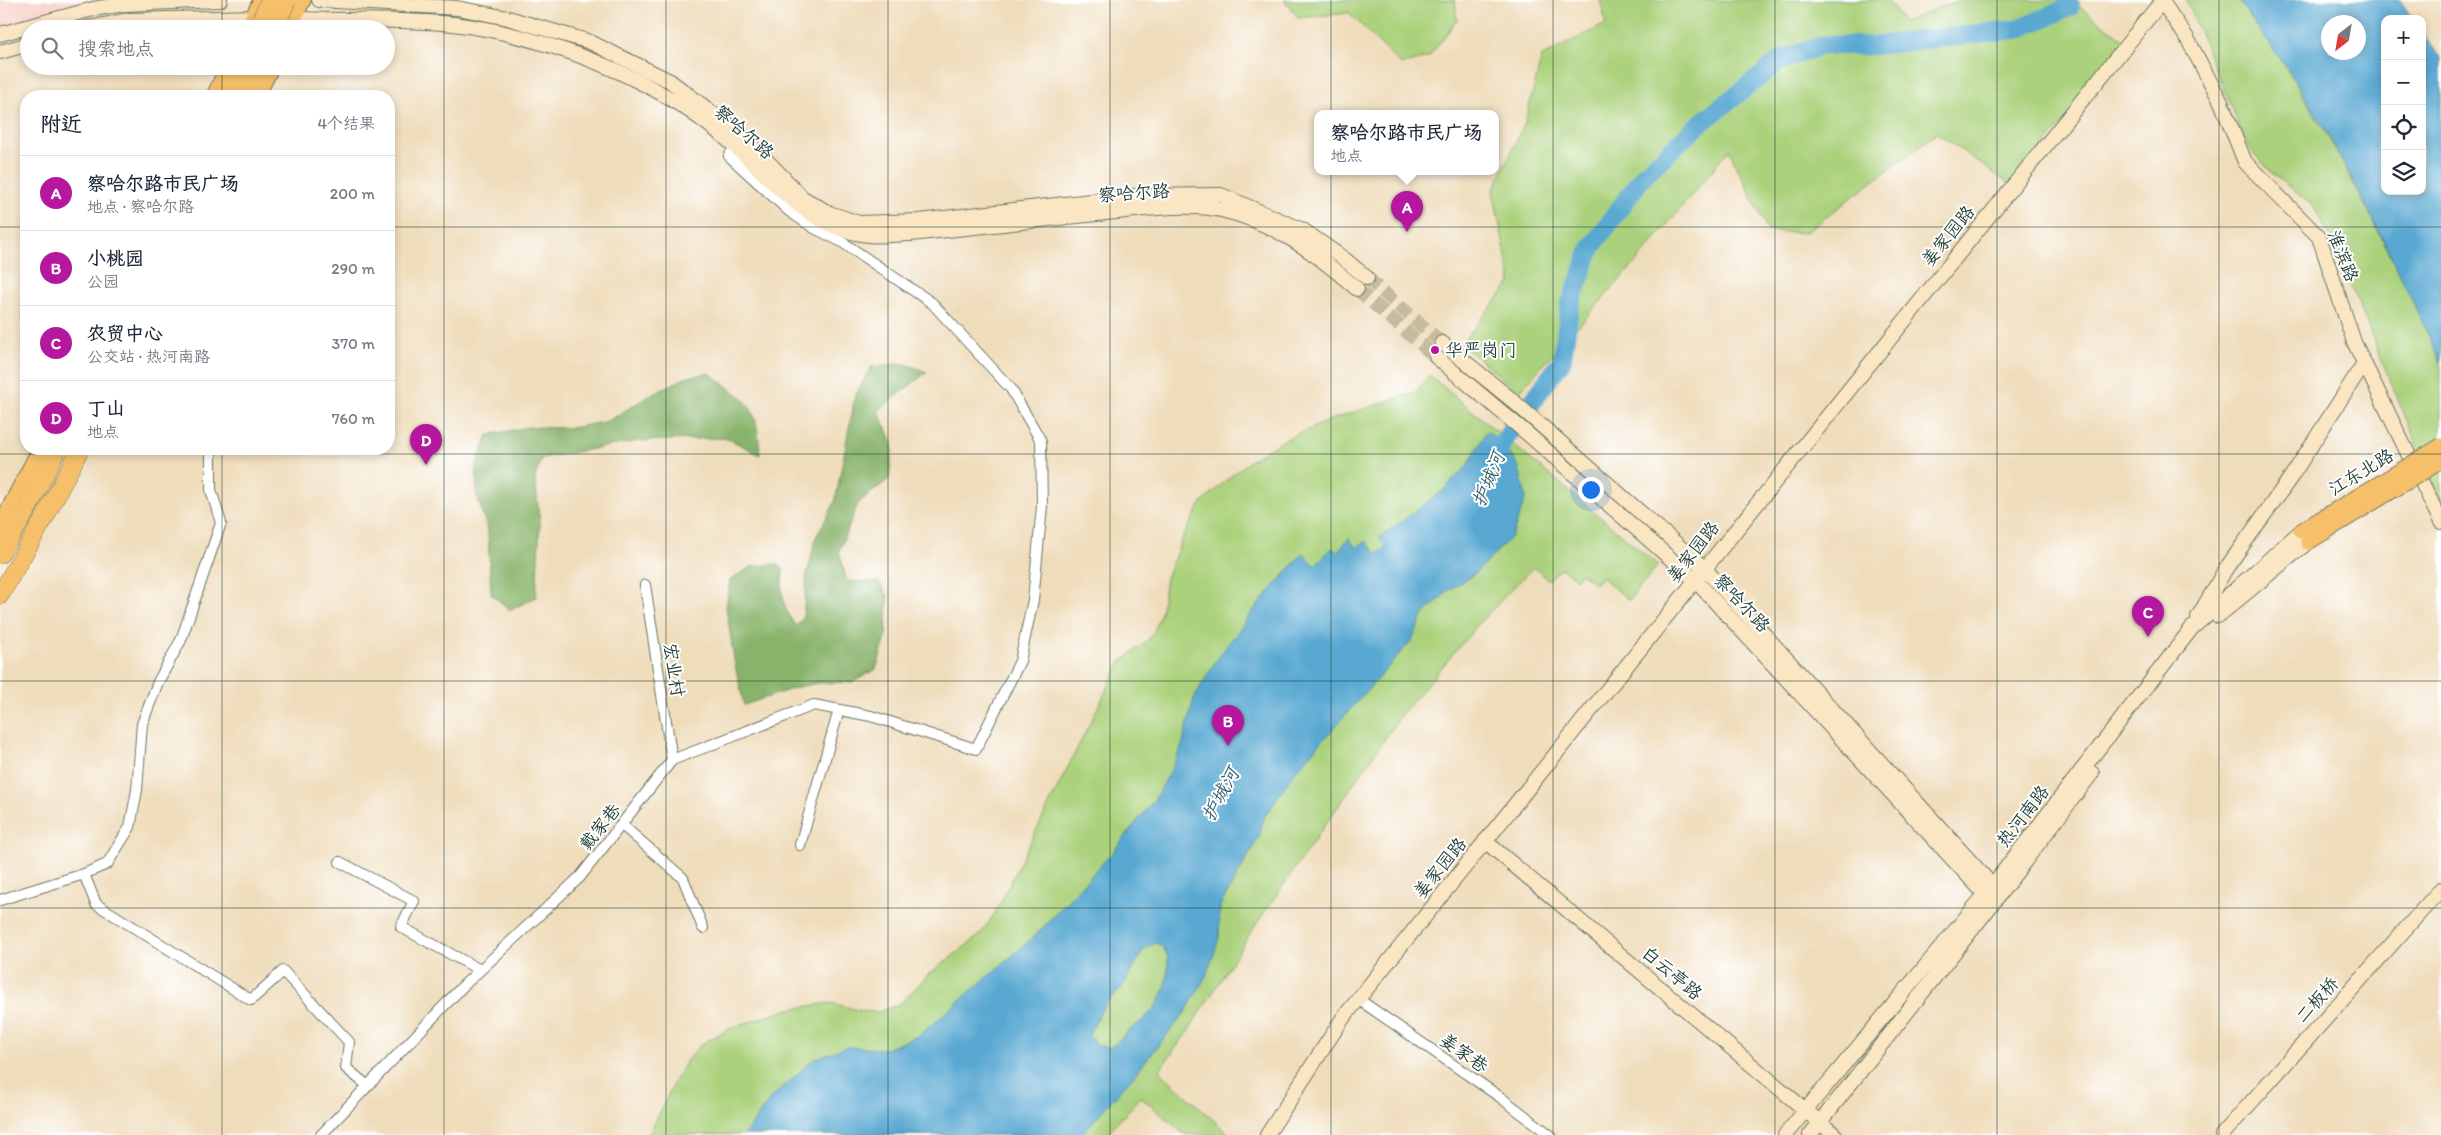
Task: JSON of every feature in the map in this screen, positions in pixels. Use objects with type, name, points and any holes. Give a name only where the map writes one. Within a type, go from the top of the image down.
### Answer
[{"type":"highway","points":[[256,20],[270,0]]},
{"type":"highway","points":[[278,20],[287,0]]},
{"type":"highway","points":[[229,90],[236,75]]},
{"type":"highway","points":[[246,90],[253,75]]},
{"type":"highway","points":[[0,554],[28,508],[54,455]]},
{"type":"highway","points":[[0,572],[37,513],[66,455]]},
{"type":"highway","points":[[0,597],[45,518],[77,455]]},
{"type":"main road","points":[[52,20],[93,9],[124,4],[220,0]]},
{"type":"main road","points":[[254,20],[261,0]]},
{"type":"main road","points":[[294,20],[303,0]]},
{"type":"main road","name":"察哈尔路","points":[[319,0],[457,8],[508,18],[582,40],[619,55],[670,81],[739,142],[798,206],[827,223],[854,232],[869,236],[910,234],[1169,208],[1219,210],[1270,227],[1294,240],[1332,267],[1362,283]]},
{"type":"main road","name":"淮滨路","points":[[2162,1],[2187,38],[2221,102],[2244,162],[2319,237],[2354,342],[2441,522]]},
{"type":"main road","name":"姜家园路","points":[[1267,1135],[1343,1018],[2162,1]]},
{"type":"main road","name":"察哈尔路","points":[[395,24],[453,24],[500,32],[558,49],[639,81],[680,104],[739,142]]},
{"type":"main road","points":[[0,34],[20,29]]},
{"type":"main road","points":[[0,52],[20,46]]},
{"type":"main road","points":[[217,90],[224,75]]},
{"type":"main road","points":[[260,90],[268,75]]},
{"type":"main road","name":"察哈尔路","points":[[1442,343],[1512,400],[1704,568],[1993,894]]},
{"type":"main road","name":"察哈尔路","points":[[1436,357],[1695,580],[1993,894]]},
{"type":"main road","points":[[2192,628],[2225,570],[2292,477],[2364,363]]},
{"type":"main road","name":"江东北路","points":[[2304,536],[2441,446]]},
{"type":"main road","points":[[0,526],[37,455]]},
{"type":"main road","points":[[0,536],[22,504],[46,455]]},
{"type":"main road","points":[[0,597],[52,522],[85,455]]},
{"type":"main road","name":"江东北路","points":[[2304,536],[2441,461]]},
{"type":"main road","name":"热河南路","points":[[1810,1135],[2192,628],[2304,536]]},
{"type":"main road","name":"热河南路","points":[[1785,1135],[1993,894],[2198,633],[2304,536]]},
{"type":"main road","name":"白云亭路","points":[[1485,841],[1806,1109],[1834,1135]]},
{"type":"main road","name":"二板桥","points":[[2222,1135],[2441,889]]},
{"type":"street","points":[[672,760],[814,705],[871,716],[976,749],[1020,661],[1033,600],[1042,506],[1041,441],[1011,388],[932,303],[842,242],[814,228],[788,211],[729,156],[739,142]]},
{"type":"street","points":[[0,900],[84,874],[107,864],[130,827],[137,790],[142,724],[158,682],[182,640],[221,524],[211,490],[211,455]]},
{"type":"street","name":"宏业村","points":[[645,585],[672,760]]},
{"type":"street","points":[[800,845],[839,710]]},
{"type":"street","name":"戴家巷","points":[[322,1135],[480,970],[580,877],[672,760]]},
{"type":"street","points":[[622,825],[683,878],[703,928]]},
{"type":"street","points":[[340,862],[414,901],[401,926],[480,970]]},
{"type":"street","points":[[84,874],[96,904],[251,1000],[283,971],[349,1042],[346,1068],[368,1086]]},
{"type":"street","name":"姜家巷","points":[[1358,999],[1500,1097],[1550,1135]]},
{"type":"shaded area","points":[[0,0],[101,0],[20,20],[0,25]]},
{"type":"green space","points":[[1284,0],[1455,0],[1457,20],[1429,57],[1401,65],[1349,13],[1299,18]]},
{"type":"green space","points":[[1600,0],[1888,0],[1904,22],[1958,0],[2070,0],[2128,43],[2012,186],[1937,133],[1805,233],[1768,231],[1729,150],[1637,261],[1519,392],[1461,344],[1511,282],[1493,191],[1525,123],[1542,56],[1606,24]]},
{"type":"green space","points":[[2186,0],[2238,0],[2287,68],[2338,154],[2403,279],[2441,363],[2441,503],[2333,242],[2313,206],[2273,174],[2248,147]]},
{"type":"green space","points":[[903,363],[927,372],[878,411],[893,442],[889,479],[858,503],[839,551],[847,581],[879,582],[888,596],[886,638],[876,669],[853,682],[819,683],[798,687],[744,705],[734,660],[726,607],[730,580],[753,566],[777,564],[784,569],[782,591],[788,613],[796,626],[803,618],[807,573],[816,537],[835,502],[855,396],[871,367]]},
{"type":"green space","points":[[709,373],[734,391],[749,406],[757,424],[760,455],[727,438],[639,441],[542,458],[535,477],[540,524],[536,597],[510,610],[491,594],[488,532],[477,496],[476,466],[488,435],[529,427],[572,428],[608,421],[652,394],[687,377]]},
{"type":"green space","points":[[1429,375],[1658,565],[1629,600],[1601,577],[1595,584],[1581,573],[1576,579],[1561,568],[1549,580],[1533,567],[1481,621],[1402,714],[1253,929],[1189,1030],[1159,1071],[1230,1135],[1185,1135],[1141,1097],[1106,1135],[649,1135],[686,1061],[701,1044],[733,1027],[790,1009],[830,1003],[863,1011],[879,1012],[901,1003],[928,975],[980,935],[995,913],[1120,663],[1149,639],[1154,631],[1161,613],[1166,578],[1183,537],[1201,504],[1252,459],[1284,440],[1333,419],[1416,392]]},
{"type":"water","points":[[2238,0],[2400,0],[2410,15],[2381,15],[2381,195],[2426,195],[2426,38],[2441,58],[2441,363],[2370,212],[2330,139],[2287,68]]},
{"type":"water","name":"护城河","points":[[1487,431],[1502,443],[1518,465],[1526,497],[1512,536],[1477,572],[1448,591],[1424,614],[1412,640],[1293,774],[1264,818],[1258,839],[1220,906],[1219,938],[1213,957],[1205,978],[1185,1013],[1135,1074],[1081,1135],[744,1135],[772,1097],[814,1059],[846,1047],[886,1049],[920,1035],[1036,935],[1113,852],[1154,800],[1182,746],[1194,698],[1215,662],[1253,611],[1303,553],[1315,565],[1332,548],[1337,552],[1349,538],[1356,548],[1365,541],[1377,554],[1387,547],[1379,538],[1441,492],[1468,465]],"holes":[[[1156,943],[1165,951],[1168,964],[1162,996],[1151,1012],[1116,1043],[1109,1048],[1097,1045],[1089,1034],[1101,1011],[1121,989],[1144,949]]]},
{"type":"waterway","name":"护城河","points":[[1495,466],[1502,443],[1562,361],[1570,305],[1591,248],[1644,175],[1697,126],[1781,60],[1823,45],[1868,46],[2018,29],[2070,7]]},
{"type":"tunnel","points":[[1367,278],[1442,343]]},
{"type":"tunnel","points":[[1357,289],[1436,357]]},
{"type":"place","name":"察哈尔路市民广场","points":[[1407,232]]},
{"type":"place","name":"华严岗门","points":[[1435,350]]},
{"type":"place","name":"丁山","points":[[426,465]]},
{"type":"place","name":"农贸中心","points":[[2148,637]]},
{"type":"place","name":"小桃园","points":[[1228,746]]}]
